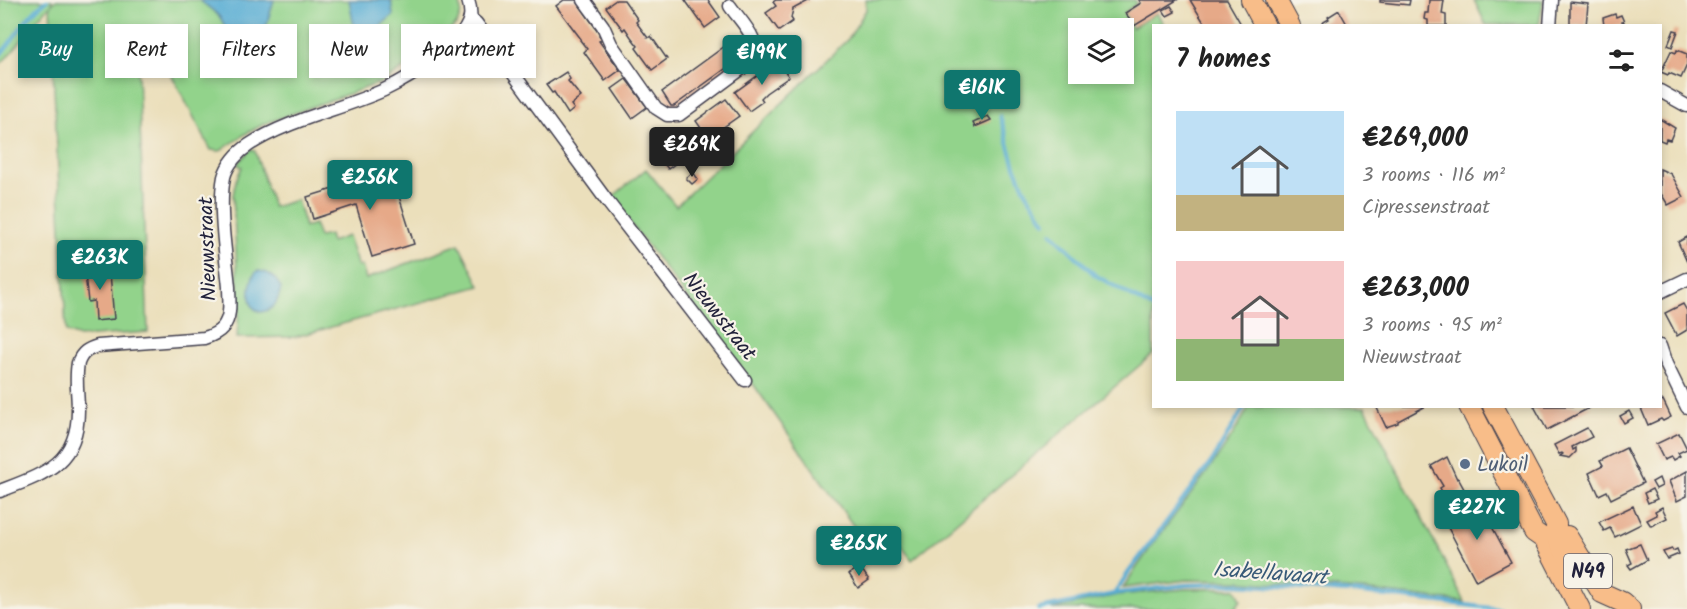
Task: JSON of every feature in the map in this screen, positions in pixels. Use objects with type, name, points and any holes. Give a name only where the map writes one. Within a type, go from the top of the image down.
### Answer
[{"type":"main road","points":[[1251,0],[1264,24]]},
{"type":"main road","points":[[1276,0],[1289,24]]},
{"type":"main road","name":"N49","points":[[1470,408],[1534,532],[1534,542],[1568,609]]},
{"type":"main road","name":"N49","points":[[1494,408],[1556,524],[1564,530],[1602,593],[1622,602],[1630,609]]},
{"type":"main road","name":"N49","points":[[1556,524],[1556,534],[1592,608]]},
{"type":"main road","name":"N49","points":[[1534,532],[1544,539],[1592,608]]},
{"type":"street","points":[[468,0],[470,18]]},
{"type":"street","points":[[584,0],[603,26],[611,44],[656,108],[673,116],[679,115],[752,61],[756,54],[753,39],[731,2]]},
{"type":"street","points":[[1550,24],[1552,0]]},
{"type":"street","name":"Nieuwstraat","points":[[0,491],[46,471],[72,447],[77,435],[78,363],[80,356],[88,349],[98,346],[204,338],[223,328],[227,320],[229,300],[223,200],[225,176],[232,161],[265,135],[385,89],[422,68],[461,34],[470,18],[477,23],[607,201],[745,380]]},
{"type":"street","points":[[1662,92],[1687,106]]},
{"type":"street","points":[[1662,291],[1687,279]]},
{"type":"street","points":[[1662,352],[1687,407]]},
{"type":"green space","points":[[0,0],[52,0],[52,4],[56,0],[460,0],[461,13],[457,24],[401,24],[401,70],[389,78],[389,24],[309,24],[309,78],[388,78],[266,123],[220,151],[211,150],[173,78],[188,78],[188,24],[105,24],[105,78],[138,78],[148,332],[79,337],[66,332],[54,78],[93,78],[93,24],[51,24],[50,6],[34,24],[18,24],[18,45],[0,64]]},
{"type":"green space","points":[[866,0],[1135,0],[1137,3],[1124,13],[1127,18],[1068,18],[1068,84],[1134,84],[1134,27],[1157,13],[1163,24],[1152,24],[1152,355],[912,560],[891,532],[882,537],[870,539],[857,531],[751,381],[611,198],[646,169],[676,206],[849,38],[866,10]]},
{"type":"green space","points":[[1474,0],[1543,1],[1539,24],[1486,24]]},
{"type":"green space","points":[[251,149],[255,151],[273,207],[297,200],[305,227],[314,224],[319,237],[329,235],[331,242],[348,236],[358,267],[362,266],[366,279],[459,244],[480,286],[295,337],[237,338],[239,309],[233,195],[242,167],[237,164]]},
{"type":"green space","points":[[1248,408],[1366,408],[1465,602],[1361,590],[1236,581],[1186,580],[1123,588],[1235,431]]},
{"type":"green space","points":[[1186,589],[1236,589],[1241,600],[1235,609],[1052,609],[1118,595]]},
{"type":"water","points":[[199,0],[274,0],[267,24],[224,24],[217,14]]},
{"type":"water","points":[[349,0],[391,0],[393,15],[383,24],[354,24]]},
{"type":"water","points":[[257,271],[272,275],[281,288],[275,304],[270,309],[261,312],[254,308],[250,298],[251,283]]},
{"type":"building","points":[[564,0],[576,0],[600,34],[602,39],[599,41],[620,70],[605,81],[584,52],[587,49],[581,39],[556,6]]},
{"type":"building","points":[[616,0],[624,0],[638,20],[636,22],[648,38],[651,36],[667,59],[652,70],[625,28],[623,30],[606,7]]},
{"type":"building","points":[[685,0],[708,0],[720,17],[705,28]]},
{"type":"building","points":[[776,0],[810,0],[793,9],[791,18],[793,21],[779,31],[766,13],[776,6],[773,2]]},
{"type":"building","points":[[1139,0],[1177,0],[1134,26],[1134,18],[1128,18],[1125,13],[1141,3]]},
{"type":"building","points":[[1190,0],[1227,0],[1241,24],[1205,24]]},
{"type":"building","points":[[1380,0],[1410,0],[1409,5],[1380,2]]},
{"type":"building","points":[[1429,0],[1444,0],[1442,14],[1446,15],[1446,24],[1428,24],[1428,20],[1424,19],[1425,13],[1428,13]]},
{"type":"building","points":[[1570,2],[1588,4],[1586,24],[1570,24]]},
{"type":"building","points":[[1171,6],[1175,12],[1167,16],[1163,10]]},
{"type":"building","points":[[1339,10],[1347,24],[1323,24],[1329,19],[1328,17]]},
{"type":"building","points":[[1615,14],[1616,17],[1621,15],[1624,22],[1622,24],[1604,24],[1603,18]]},
{"type":"building","points":[[1674,30],[1678,31],[1672,47],[1668,45]]},
{"type":"building","points":[[736,38],[747,53],[671,106],[662,92]]},
{"type":"building","points":[[1677,50],[1687,54],[1687,65],[1681,78],[1662,72],[1671,51],[1676,53]]},
{"type":"building","points":[[778,61],[789,77],[766,93],[761,98],[763,101],[749,111],[735,92]]},
{"type":"building","points":[[566,72],[570,79],[568,81],[581,97],[571,105],[574,109],[568,114],[554,92],[552,93],[546,85]]},
{"type":"building","points":[[626,79],[647,107],[632,118],[612,89]]},
{"type":"building","points":[[726,99],[739,116],[708,138],[696,121]]},
{"type":"building","points":[[988,116],[991,120],[975,127],[973,123]]},
{"type":"building","points":[[1662,120],[1675,128],[1670,140],[1666,139],[1665,142],[1662,141]]},
{"type":"building","points":[[671,139],[684,157],[668,169],[655,151]]},
{"type":"building","points":[[1662,170],[1671,174],[1684,197],[1668,205],[1662,195]]},
{"type":"building","points":[[391,171],[414,244],[372,257],[356,205],[313,219],[307,197]]},
{"type":"building","points":[[693,172],[698,179],[692,184],[686,178]]},
{"type":"building","points":[[1687,237],[1687,262],[1678,242]]},
{"type":"building","points":[[109,262],[114,319],[95,321],[94,301],[88,302],[85,274],[91,274],[90,264]]},
{"type":"building","points":[[1683,304],[1687,311],[1687,330],[1677,336],[1665,313]]},
{"type":"building","points":[[1662,401],[1671,417],[1648,425],[1641,408],[1662,408]]},
{"type":"building","points":[[1377,408],[1422,408],[1398,423],[1386,427]]},
{"type":"building","points":[[1535,408],[1589,408],[1547,430]]},
{"type":"building","points":[[1629,411],[1633,418],[1624,423],[1620,416]]},
{"type":"building","points":[[1587,428],[1592,437],[1572,447],[1573,450],[1576,448],[1576,452],[1570,458],[1560,456],[1563,454],[1559,454],[1554,445]]},
{"type":"building","points":[[1679,433],[1687,449],[1678,453],[1680,456],[1673,460],[1671,457],[1664,460],[1656,444]]},
{"type":"building","points":[[1626,448],[1643,483],[1611,499],[1607,491],[1599,495],[1589,473],[1603,466],[1600,461]]},
{"type":"building","points":[[1447,457],[1464,489],[1446,499],[1440,488],[1443,486],[1431,466]]},
{"type":"building","points":[[1687,471],[1687,496],[1677,501],[1669,481]]},
{"type":"building","points":[[1659,478],[1662,486],[1656,489],[1652,482]]},
{"type":"building","points":[[1652,489],[1657,499],[1648,503],[1644,493]]},
{"type":"building","points":[[1478,501],[1511,562],[1476,581],[1443,518]]},
{"type":"building","points":[[1633,506],[1641,524],[1615,537],[1610,528],[1604,531],[1599,522]]},
{"type":"building","points":[[1662,507],[1667,518],[1651,526],[1647,520],[1657,515],[1655,511]]},
{"type":"building","points":[[1640,544],[1647,560],[1631,569],[1628,565],[1632,563],[1626,549]]},
{"type":"building","points":[[1672,549],[1673,551],[1677,549],[1679,554],[1667,559],[1663,552]]},
{"type":"building","points":[[860,567],[869,580],[858,588],[849,574]]},
{"type":"waterway","points":[[0,55],[27,19],[47,0]]},
{"type":"waterway","points":[[1000,116],[1015,166],[1026,192],[1045,222]]},
{"type":"waterway","points":[[1052,233],[1095,275],[1152,308]]},
{"type":"waterway","points":[[1114,594],[1212,461],[1244,408]]},
{"type":"waterway","name":"Isabellavaart","points":[[1039,609],[1118,593],[1186,585],[1236,584],[1361,593],[1500,609]]},
{"type":"place","name":"Lukoil","points":[[1465,464]]}]
